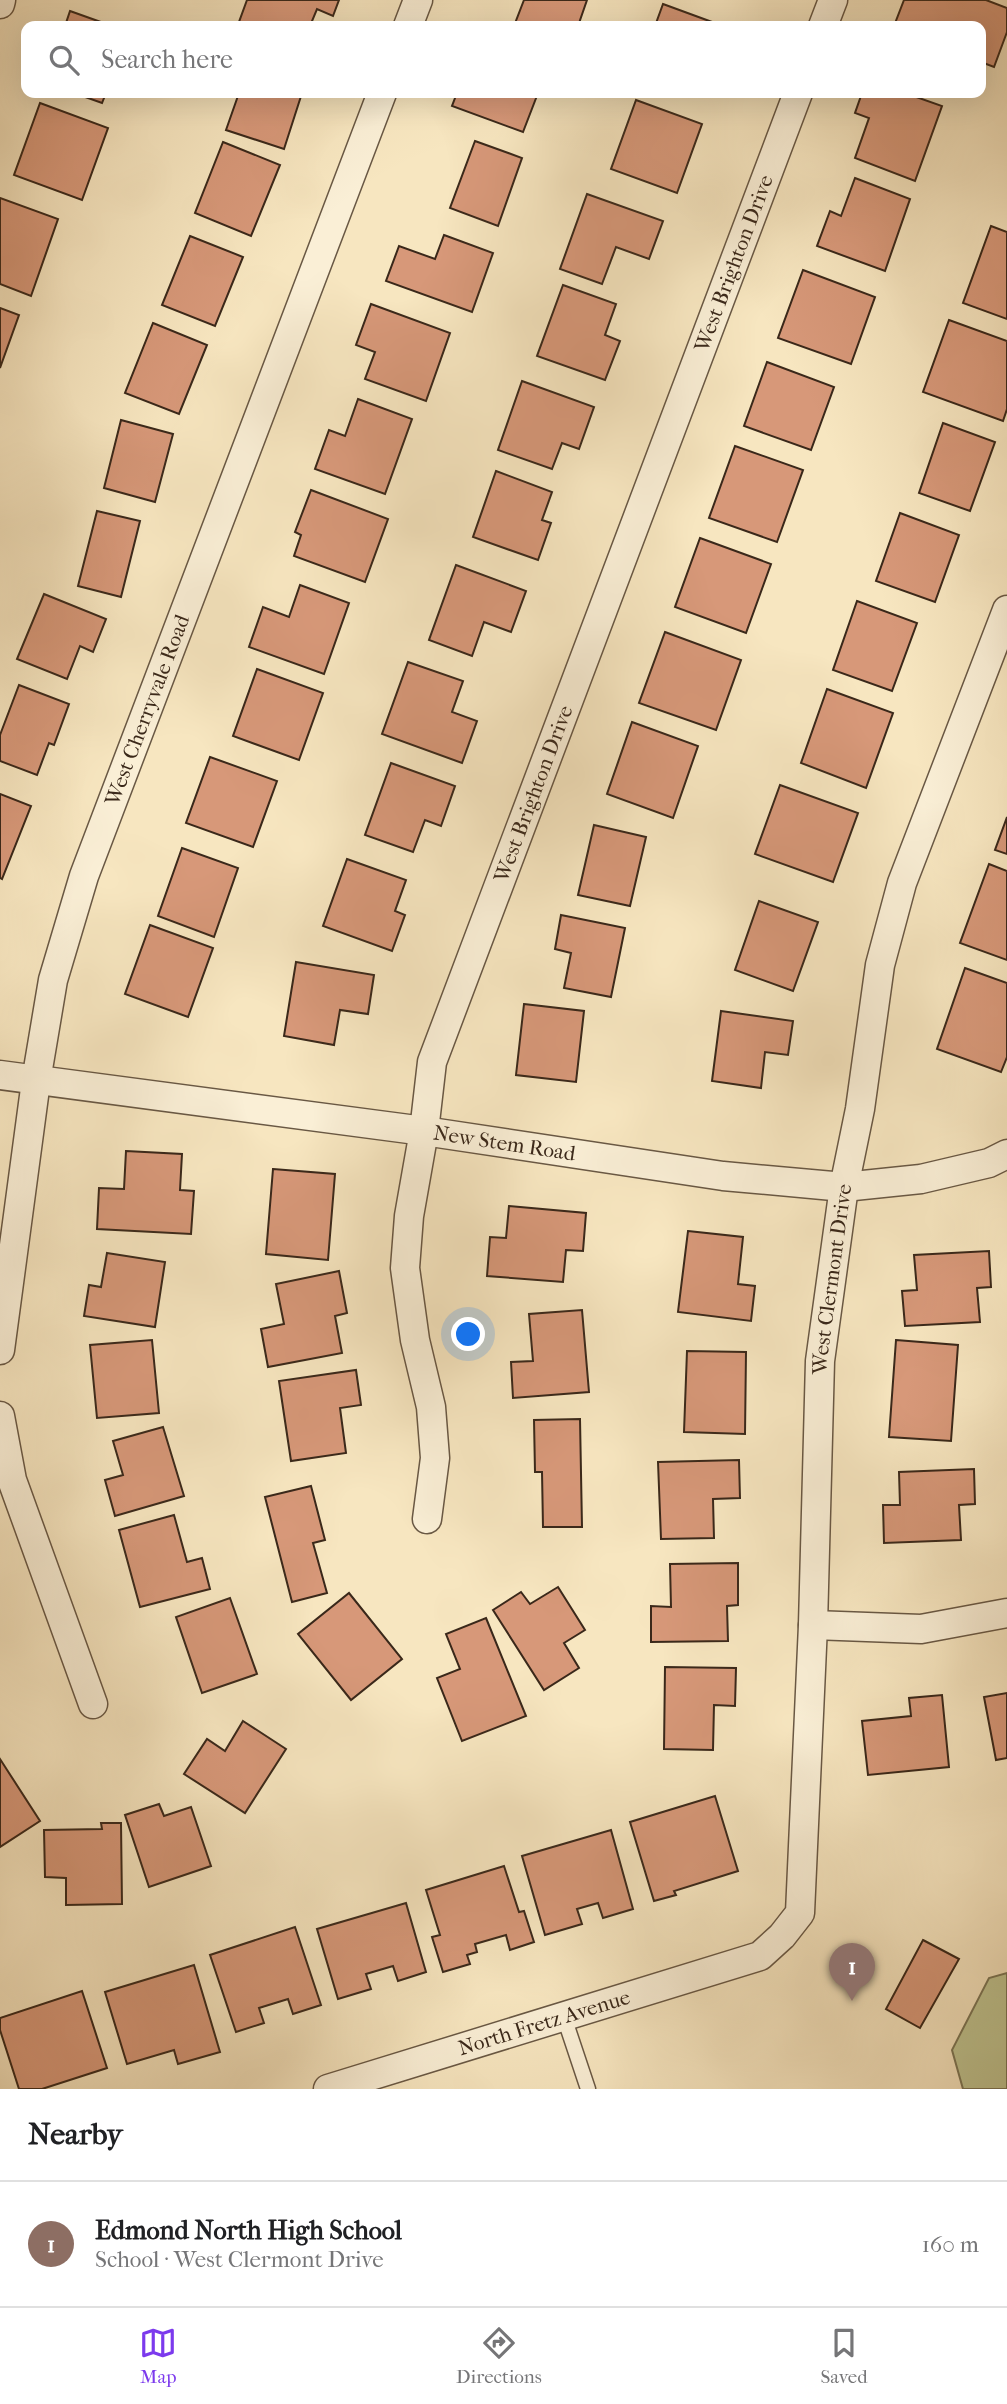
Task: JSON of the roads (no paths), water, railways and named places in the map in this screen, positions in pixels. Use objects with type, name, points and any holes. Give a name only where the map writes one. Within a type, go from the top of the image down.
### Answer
[{"type":"street","points":[[410,21],[418,0]]},
{"type":"street","points":[[825,21],[833,0]]},
{"type":"street","name":"West Cherryvale Road","points":[[0,1350],[36,1081],[53,980],[84,876],[380,98]]},
{"type":"street","name":"West Brighton Drive","points":[[427,1520],[435,1458],[431,1407],[415,1340],[405,1268],[409,1216],[425,1131],[432,1062],[796,98]]},
{"type":"street","name":"West Clermont Drive","points":[[760,1956],[782,1936],[800,1913],[813,1625],[820,1360],[880,965],[899,895],[1007,610]]},
{"type":"street","name":"New Stem Road","points":[[0,1075],[425,1131],[723,1176],[845,1187],[920,1179],[989,1163],[1007,1154]]},
{"type":"street","points":[[0,1416],[12,1480],[93,1704]]},
{"type":"street","points":[[813,1625],[921,1629],[1007,1613]]},
{"type":"street","name":"North Fretz Avenue","points":[[328,2089],[760,1956]]},
{"type":"lane","points":[[564,2017],[589,2089]]},
{"type":"place","name":"Edmond North High School","points":[[852,2001]]}]
